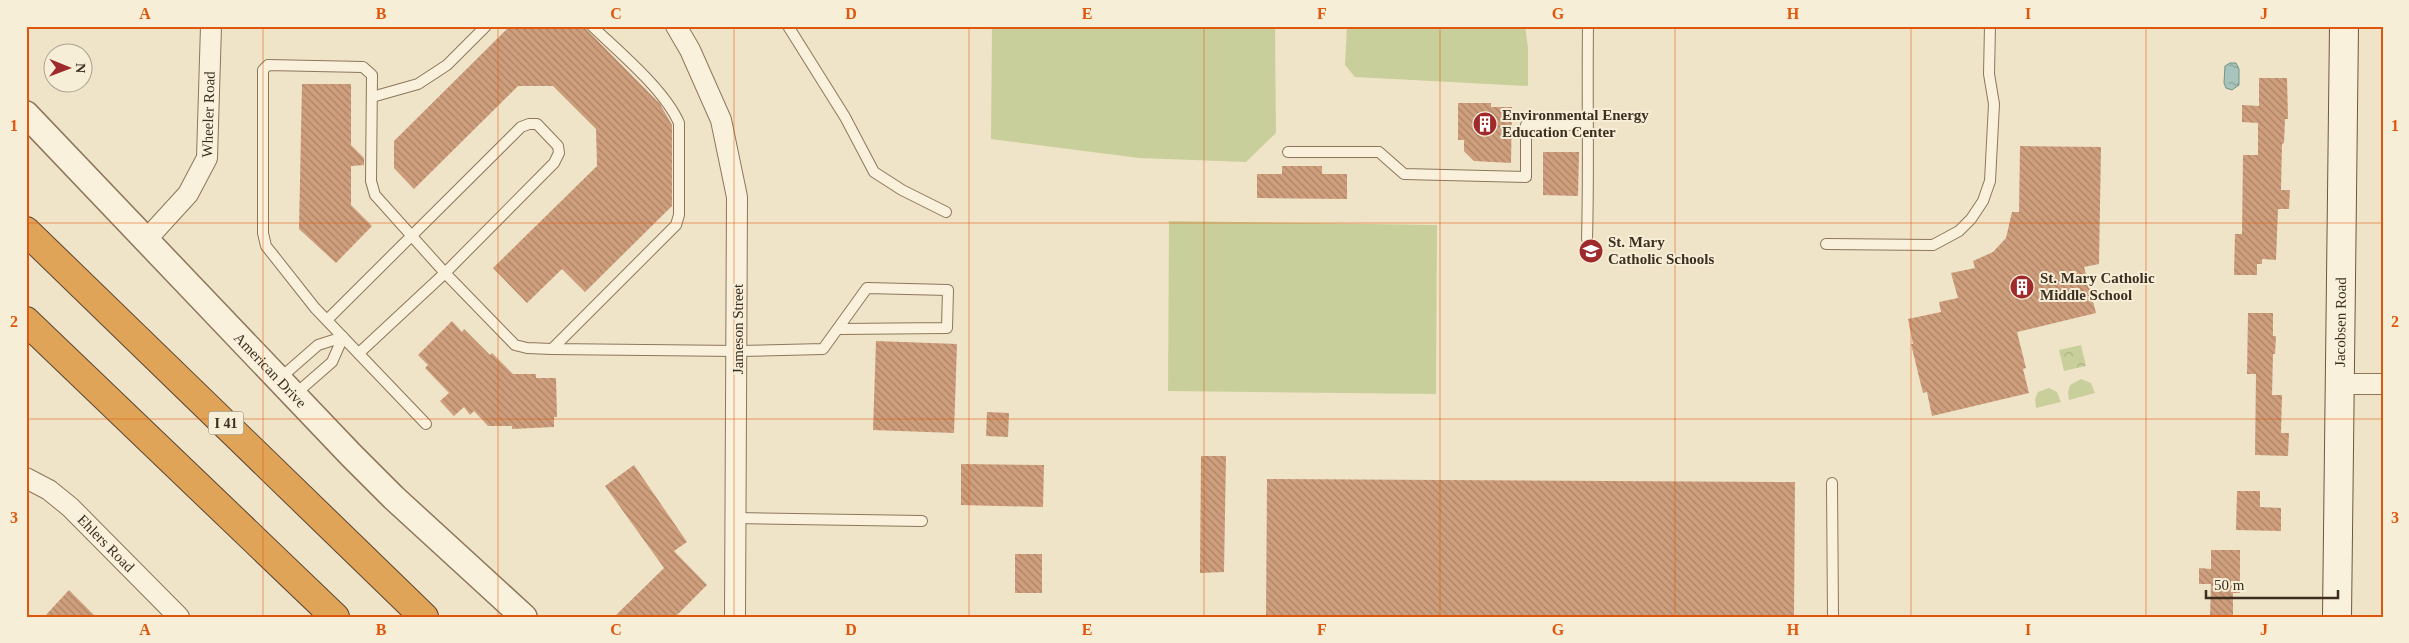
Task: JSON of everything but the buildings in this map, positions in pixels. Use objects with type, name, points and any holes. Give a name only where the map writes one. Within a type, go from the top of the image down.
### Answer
[{"type":"highway","name":"I 41","points":[[26,231],[424,617]]},
{"type":"highway","points":[[26,321],[335,617]]},
{"type":"main road","name":"Jacobsen Road","points":[[2337,617],[2344,26]]},
{"type":"street","name":"Wheeler Road","points":[[144,241],[188,194],[208,158],[211,26]]},
{"type":"street","name":"Jameson Street","points":[[676,26],[690,50],[721,120],[738,196],[735,617]]},
{"type":"street","name":"American Drive","points":[[26,114],[285,388],[394,498],[524,617]]},
{"type":"street","points":[[2340,384],[2383,384]]},
{"type":"street","name":"Ehlers Road","points":[[26,478],[49,490],[70,507],[179,617]]},
{"type":"lane","points":[[372,98],[418,84],[447,65],[486,26]]},
{"type":"lane","points":[[552,349],[676,225],[679,215],[679,123],[674,112],[636,67],[592,26]]},
{"type":"lane","points":[[788,26],[845,117],[874,172],[946,212]]},
{"type":"lane","points":[[1588,26],[1586,125],[1589,150],[1588,239]]},
{"type":"lane","points":[[1826,244],[1933,245],[1959,231],[1971,219],[1983,201],[1990,181],[1994,104],[1989,74],[1990,26]]},
{"type":"lane","points":[[426,424],[327,320],[266,246],[263,233],[263,70],[268,65],[363,67],[372,75],[371,181],[375,195],[445,273],[515,345],[527,348],[552,349],[738,351],[823,349],[867,288],[948,290],[947,328],[839,329]]},
{"type":"lane","points":[[327,320],[521,127],[537,124],[558,146],[560,153],[554,163],[445,273],[359,353]]},
{"type":"lane","points":[[1288,152],[1379,152],[1404,174],[1526,177],[1526,125],[1586,125]]},
{"type":"lane","points":[[285,388],[318,345],[343,337]]},
{"type":"lane","points":[[285,388],[332,362],[343,337]]},
{"type":"lane","points":[[1832,483],[1833,617]]},
{"type":"lane","points":[[736,518],[922,521]]},
{"type":"green space","points":[[992,26],[1275,26],[1276,133],[1246,162],[1139,158],[991,139]]},
{"type":"green space","points":[[1347,26],[1525,26],[1528,48],[1528,86],[1355,77],[1345,65]]},
{"type":"green space","points":[[1169,221],[1437,225],[1436,394],[1168,391]]},
{"type":"green space","points":[[2081,345],[2086,366],[2064,371],[2059,350]]},
{"type":"green space","points":[[2081,379],[2091,383],[2095,393],[2069,400],[2068,392],[2070,385]]},
{"type":"green space","points":[[2049,388],[2057,392],[2061,402],[2036,408],[2035,399],[2038,392]]},
{"type":"water","points":[[2230,63],[2236,63],[2239,69],[2239,85],[2232,90],[2226,88],[2224,83],[2225,66]]},
{"type":"place","name":"Environmental Energy Education Center","points":[[1485,124]]},
{"type":"place","name":"St. Mary Catholic Schools","points":[[1591,251]]},
{"type":"place","name":"St. Mary Catholic Middle School","points":[[2022,287]]}]
